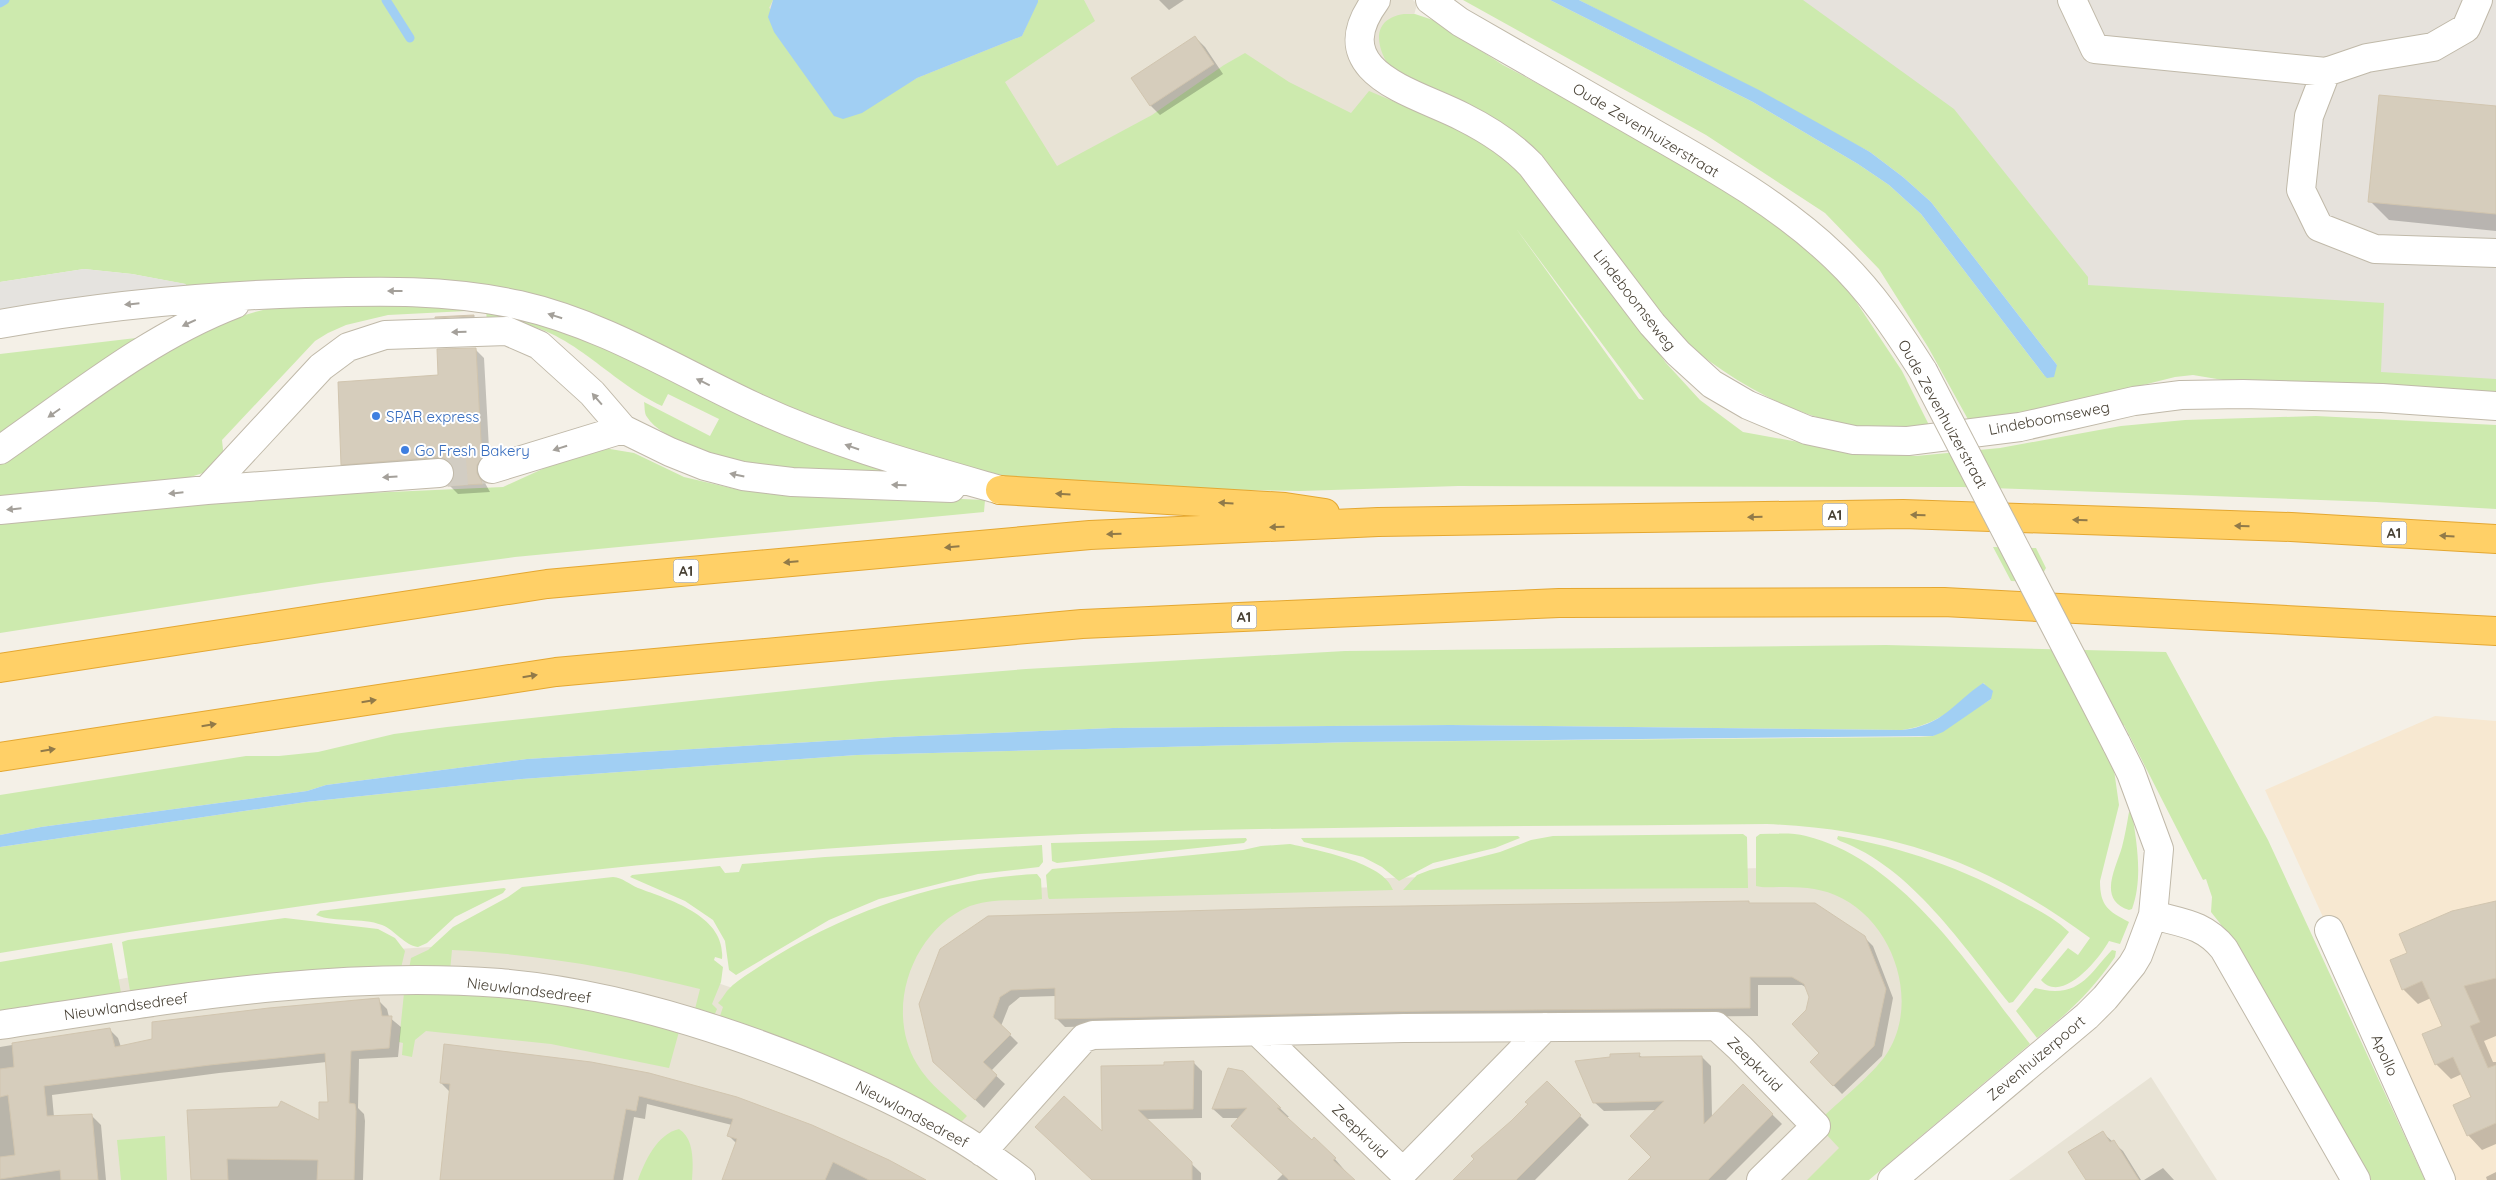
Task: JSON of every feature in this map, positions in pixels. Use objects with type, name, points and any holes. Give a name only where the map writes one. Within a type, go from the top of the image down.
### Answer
[{"type":"highway","name":"A1","points":[[1000,490],[1285,507],[1378,522]]},
{"type":"highway","name":"A1","points":[[0,668],[547,584],[1090,535],[1378,522],[1903,514],[2291,527],[2496,539]]},
{"type":"highway","name":"A1","points":[[0,757],[556,672],[1082,624],[1559,604],[1944,602],[2496,631]]},
{"type":"street","name":"Lindeboomseweg","points":[[1376,0],[1366,13],[1361,35],[1363,56],[1374,72],[1387,82],[1461,116],[1513,146],[1531,165],[1652,324],[1678,353],[1712,384],[1748,405],[1807,430],[1854,440],[1908,441],[2020,427],[2134,401],[2181,395],[2243,394],[2382,398],[2496,406]]},
{"type":"street","name":"Oude Zevenhuizerstraat","points":[[1430,0],[1460,22],[1687,152],[1794,220],[1836,258],[1866,289],[1892,323],[1923,371],[2116,743]]},
{"type":"street","points":[[2072,0],[2096,49],[2326,72],[2366,58],[2433,47],[2466,28],[2478,0]]},
{"type":"street","points":[[2326,72],[2309,116],[2301,190],[2319,227],[2375,248],[2496,253]]},
{"type":"street","name":"A1","points":[[0,324],[63,312],[129,304],[268,294],[418,291],[519,305],[599,330],[752,406],[827,438],[898,461],[1000,490]]},
{"type":"street","name":"A1","points":[[0,450],[161,339],[210,314],[268,294]]},
{"type":"street","name":"A1","points":[[207,490],[329,359],[360,342],[386,335],[507,331],[539,345],[592,393],[623,429],[687,460],[742,476],[792,482],[1000,490]]},
{"type":"street","points":[[492,469],[623,429]]},
{"type":"street","points":[[0,510],[207,490],[439,473]]},
{"type":"street","name":"Zevenhuizerpoort","points":[[1892,1180],[2044,1054],[2105,998],[2138,955],[2153,915],[2159,849],[2131,773],[2116,743]]},
{"type":"street","points":[[2153,915],[2201,928],[2214,937],[2224,949],[2356,1180]]},
{"type":"street","name":"Apollo","points":[[2329,930],[2441,1180]]},
{"type":"street","name":"Nieuwlandsedreef","points":[[0,1025],[206,994],[320,983],[400,979],[501,983],[561,991],[658,1011],[762,1045],[829,1072],[883,1097],[982,1152],[1021,1180]]},
{"type":"street","name":"Zeepkruid","points":[[982,1152],[1084,1038],[1093,1035],[1404,1028],[1716,1026],[1816,1126],[1761,1180]]},
{"type":"street","name":"Zeepkruid","points":[[1258,1032],[1404,1172],[1545,1028]]},
{"type":"shaded area","points":[[694,0],[1413,0],[1417,4],[1386,120],[825,210]]},
{"type":"shaded area","points":[[1711,0],[2496,0],[2496,385],[2354,377],[2068,303]]},
{"type":"shaded area","points":[[84,269],[132,274],[186,284],[185,291],[67,299],[0,309],[0,282]]},
{"type":"shaded area","points":[[2435,716],[2496,721],[2496,1180],[2443,1180],[2265,790]]},
{"type":"shaded area","points":[[1831,866],[1921,962],[1965,1076],[1835,1180],[0,1180],[0,1002],[173,969],[350,952],[543,940],[709,980],[891,1042],[906,942],[984,889]]},
{"type":"shaded area","points":[[2151,1077],[2217,1180],[2009,1180]]},
{"type":"green space","points":[[0,0],[773,0],[769,8],[901,87],[917,78],[1022,36],[1038,0],[1084,0],[1095,21],[1005,82],[1057,166],[1152,115],[1224,65],[1245,53],[1289,82],[1351,113],[1369,91],[1481,138],[1512,160],[1581,245],[1666,363],[1700,400],[1743,432],[1854,452],[1916,456],[2000,448],[2121,426],[2185,420],[2316,416],[2496,425],[2496,509],[2376,502],[1962,487],[1458,486],[1300,491],[1145,488],[1017,478],[990,474],[840,434],[585,316],[185,291],[185,284],[132,274],[84,269],[0,282]],"holes":[[[1515,227],[1644,400],[1639,399]]]},
{"type":"green space","points":[[1463,0],[1550,0],[1753,102],[1858,164],[1889,185],[1921,214],[2044,375],[2057,365],[1931,202],[1903,177],[1870,152],[1579,0],[1803,0],[1954,109],[2088,277],[2088,285],[2384,303],[2381,372],[2496,379],[2496,395],[2223,380],[2193,375],[2175,377],[2075,402],[1970,423],[1928,347],[1879,269],[1825,213],[1706,135]]},
{"type":"green space","points":[[1415,14],[1433,20],[1503,65],[1659,148],[1784,228],[1849,291],[1902,371],[1930,427],[1894,430],[1859,427],[1825,420],[1791,408],[1759,393],[1699,354],[1672,331],[1523,139],[1497,120],[1391,69],[1382,52],[1379,35],[1381,28],[1386,22],[1393,17]]},
{"type":"green space","points":[[395,299],[440,302],[484,308],[527,317],[570,330],[648,364],[749,416],[809,441],[914,476],[795,472],[738,462],[693,447],[657,428],[646,415],[644,402],[710,436],[719,419],[668,394],[662,406],[640,394],[560,338],[538,328],[514,322],[487,322],[486,310],[388,315],[346,325],[328,333],[315,341],[222,440],[224,459],[206,472],[172,483],[0,499],[0,462],[98,391],[169,347],[205,329],[243,315],[282,306],[324,301]]},
{"type":"green space","points":[[136,338],[145,339],[0,440],[0,354]]},
{"type":"green space","points":[[604,448],[634,453],[684,477],[735,489],[985,500],[984,512],[515,557],[321,583],[0,633],[0,518],[254,498],[503,487],[560,461]]},
{"type":"green space","points":[[1993,547],[2036,548],[2046,568],[2038,582],[2011,581]]},
{"type":"green space","points":[[1886,645],[2166,652],[2268,840],[2425,1180],[2368,1180],[2230,936],[2211,912],[2212,897],[2206,879],[2203,880],[2124,725],[2100,737],[2114,770],[2119,805],[2100,881],[2100,889],[2107,907],[2129,922],[2120,944],[2109,941],[2098,958],[2080,976],[2059,987],[2050,986],[2041,980],[2068,948],[2078,955],[2090,938],[2014,889],[1976,870],[1938,855],[1898,843],[1857,834],[1767,824],[1205,830],[890,844],[635,866],[380,895],[127,932],[0,953],[0,847],[306,802],[522,779],[857,755],[1354,742],[1919,737],[1933,736],[1991,699],[1984,683],[1955,708],[1935,720],[1914,728],[1902,730],[1450,725],[1113,728],[894,737],[527,759],[326,785],[307,791],[41,827],[0,835],[0,795],[246,756],[279,756],[318,752],[394,734],[447,727],[880,681],[1026,669],[1345,651]]},
{"type":"green space","points":[[2129,812],[2132,813],[2134,825],[2138,874],[2135,898],[2132,909],[2129,910],[2119,905],[2114,899],[2111,883],[2122,847]]},
{"type":"green space","points":[[1743,834],[1747,837],[1748,888],[1403,890],[1417,875],[1430,870],[1500,852],[1531,840],[1553,836]]},
{"type":"green space","points":[[1760,834],[1806,836],[1841,849],[1874,868],[1904,893],[1932,921],[1984,983],[2030,1044],[1869,1180],[1807,1180],[1839,1148],[1825,1133],[1825,1115],[1884,1058],[1898,1029],[1902,1007],[1895,961],[1885,940],[1871,921],[1855,906],[1835,895],[1807,888],[1756,886],[1756,837]]},
{"type":"green space","points":[[1518,836],[1520,838],[1495,848],[1433,863],[1399,881],[1382,867],[1363,857],[1304,842],[1301,838]]},
{"type":"green space","points":[[1838,836],[1910,853],[1955,869],[1999,889],[2040,911],[2069,932],[2013,1002],[2009,1003],[1934,910],[1913,889],[1890,869],[1866,853],[1840,841],[1837,839]]},
{"type":"green space","points":[[1246,838],[1247,840],[1244,843],[1057,863],[1052,861],[1051,843]]},
{"type":"green space","points":[[1290,844],[1332,854],[1363,865],[1387,880],[1393,890],[1049,899],[1048,897],[1046,875],[1052,869]]},
{"type":"green space","points":[[1042,845],[1043,862],[1039,867],[978,874],[879,899],[829,920],[736,975],[729,970],[725,941],[713,920],[685,901],[630,877],[632,875],[720,866],[725,873],[739,872],[742,864],[825,857]]},
{"type":"green space","points":[[1037,874],[1041,879],[1042,899],[979,903],[950,917],[933,933],[919,952],[909,974],[904,997],[903,1020],[907,1043],[927,1079],[967,1116],[958,1125],[719,1019],[723,1007],[718,1003],[739,980],[817,933],[852,917],[924,892],[961,883]]},
{"type":"green space","points":[[613,877],[680,904],[706,921],[715,931],[721,944],[722,959],[715,957],[714,960],[723,967],[721,982],[712,1004],[717,1009],[714,1016],[695,1009],[700,989],[608,968],[577,963],[515,955],[452,950],[450,971],[409,969],[411,958],[428,950],[453,927],[508,897],[522,887]]},
{"type":"green space","points":[[506,889],[503,893],[455,917],[427,943],[418,947],[408,943],[382,925],[366,921],[332,919],[316,915],[320,911]]},
{"type":"green space","points":[[285,918],[378,929],[395,938],[405,951],[401,968],[131,997],[122,942]]},
{"type":"green space","points":[[112,943],[122,998],[0,1018],[0,962]]},
{"type":"green space","points":[[2112,950],[2116,951],[2115,957],[2089,991],[2037,1038],[2016,1011],[2035,988],[2055,991],[2074,987],[2088,977]]},
{"type":"green space","points":[[404,993],[479,994],[572,1004],[680,1028],[669,1068],[551,1044],[426,1031],[415,1040],[412,1057],[402,1055],[403,1043],[399,1042]]},
{"type":"green space","points":[[679,1129],[688,1139],[692,1152],[692,1180],[638,1180],[648,1157],[658,1142],[664,1136]]},
{"type":"green space","points":[[165,1136],[167,1180],[121,1180],[117,1140]]},
{"type":"water","points":[[773,0],[1038,0],[1038,2],[1022,36],[917,78],[862,113],[843,119],[834,116],[774,32],[768,17]]},
{"type":"water","points":[[1550,0],[1579,0],[1759,90],[1870,152],[1903,177],[1931,202],[2057,365],[2054,377],[2047,378],[2044,375],[1921,214],[1889,185],[1858,164],[1753,102]]},
{"type":"water","points":[[1983,683],[1993,691],[1991,699],[1943,732],[1933,736],[1354,742],[857,755],[522,779],[306,802],[0,847],[0,835],[41,827],[307,791],[326,785],[527,759],[894,737],[1113,728],[1450,725],[1902,730],[1928,724],[1947,712]]},
{"type":"building","points":[[1195,36],[1214,64],[1150,106],[1131,78]]},
{"type":"building","points":[[2379,95],[2496,106],[2496,214],[2368,202]]},
{"type":"building","points":[[474,316],[435,318],[435,317]]},
{"type":"building","points":[[476,348],[482,458],[477,465],[477,473],[483,484],[448,486],[453,479],[454,471],[452,464],[446,459],[438,457],[341,465],[338,382],[438,375],[437,349]]},
{"type":"building","points":[[1749,901],[1749,903],[1815,903],[1865,936],[1886,989],[1874,1046],[1833,1086],[1810,1062],[1819,1053],[1792,1024],[1806,1010],[1809,997],[1804,984],[1792,977],[1750,977],[1750,1008],[1430,1011],[1055,1019],[1055,988],[1011,990],[1000,997],[993,1017],[1011,1034],[983,1062],[997,1075],[975,1100],[933,1062],[919,1004],[940,949],[988,916],[1337,907]]},
{"type":"building","points":[[2496,901],[2496,978],[2464,986],[2480,1022],[2470,1026],[2488,1068],[2496,1065],[2496,1123],[2467,1136],[2453,1105],[2471,1097],[2453,1057],[2435,1065],[2422,1034],[2442,1026],[2422,981],[2402,990],[2390,960],[2407,953],[2399,934],[2452,911]]},
{"type":"building","points":[[379,998],[382,1016],[392,1016],[389,1048],[351,1051],[349,1103],[355,1104],[356,1111],[354,1180],[317,1180],[318,1160],[227,1159],[228,1180],[191,1180],[187,1110],[278,1107],[281,1101],[319,1120],[319,1102],[328,1102],[325,1053],[44,1086],[47,1116],[92,1114],[98,1180],[61,1180],[60,1170],[0,1179],[0,1157],[15,1155],[8,1095],[0,1097],[0,1069],[14,1067],[12,1043],[110,1028],[115,1047],[152,1039],[152,1022],[269,1008]]},
{"type":"building","points":[[444,1044],[591,1062],[649,1073],[737,1097],[812,1125],[889,1160],[926,1180],[869,1180],[833,1162],[825,1180],[722,1180],[737,1139],[727,1136],[733,1119],[639,1096],[636,1111],[626,1109],[613,1180],[440,1180],[450,1084],[440,1083]]},
{"type":"building","points":[[1640,1053],[1639,1057],[1702,1056],[1704,1124],[1743,1084],[1773,1114],[1708,1180],[1628,1180],[1651,1157],[1630,1136],[1664,1101],[1593,1103],[1575,1061],[1610,1057],[1610,1054]]},
{"type":"building","points":[[1194,1061],[1193,1109],[1138,1110],[1192,1162],[1192,1180],[1092,1180],[1035,1127],[1064,1096],[1102,1131],[1101,1066],[1164,1065],[1164,1062]]},
{"type":"building","points":[[1228,1068],[1243,1071],[1281,1108],[1277,1108],[1312,1140],[1314,1137],[1336,1158],[1333,1160],[1355,1180],[1289,1180],[1231,1126],[1247,1108],[1212,1109]]},
{"type":"building","points":[[1547,1081],[1581,1115],[1516,1180],[1453,1180],[1474,1159],[1471,1156],[1511,1121],[1528,1104],[1525,1102]]},
{"type":"building","points":[[2103,1131],[2110,1142],[2114,1140],[2139,1180],[2086,1180],[2068,1152]]},
{"type":"waterway","points":[[0,3],[5,0]]},
{"type":"waterway","points":[[386,0],[410,38]]},
{"type":"tunnel","points":[[439,473],[492,469]]},
{"type":"place","name":"SPAR express","points":[[376,416]]},
{"type":"place","name":"Go Fresh Bakery","points":[[405,450]]}]
